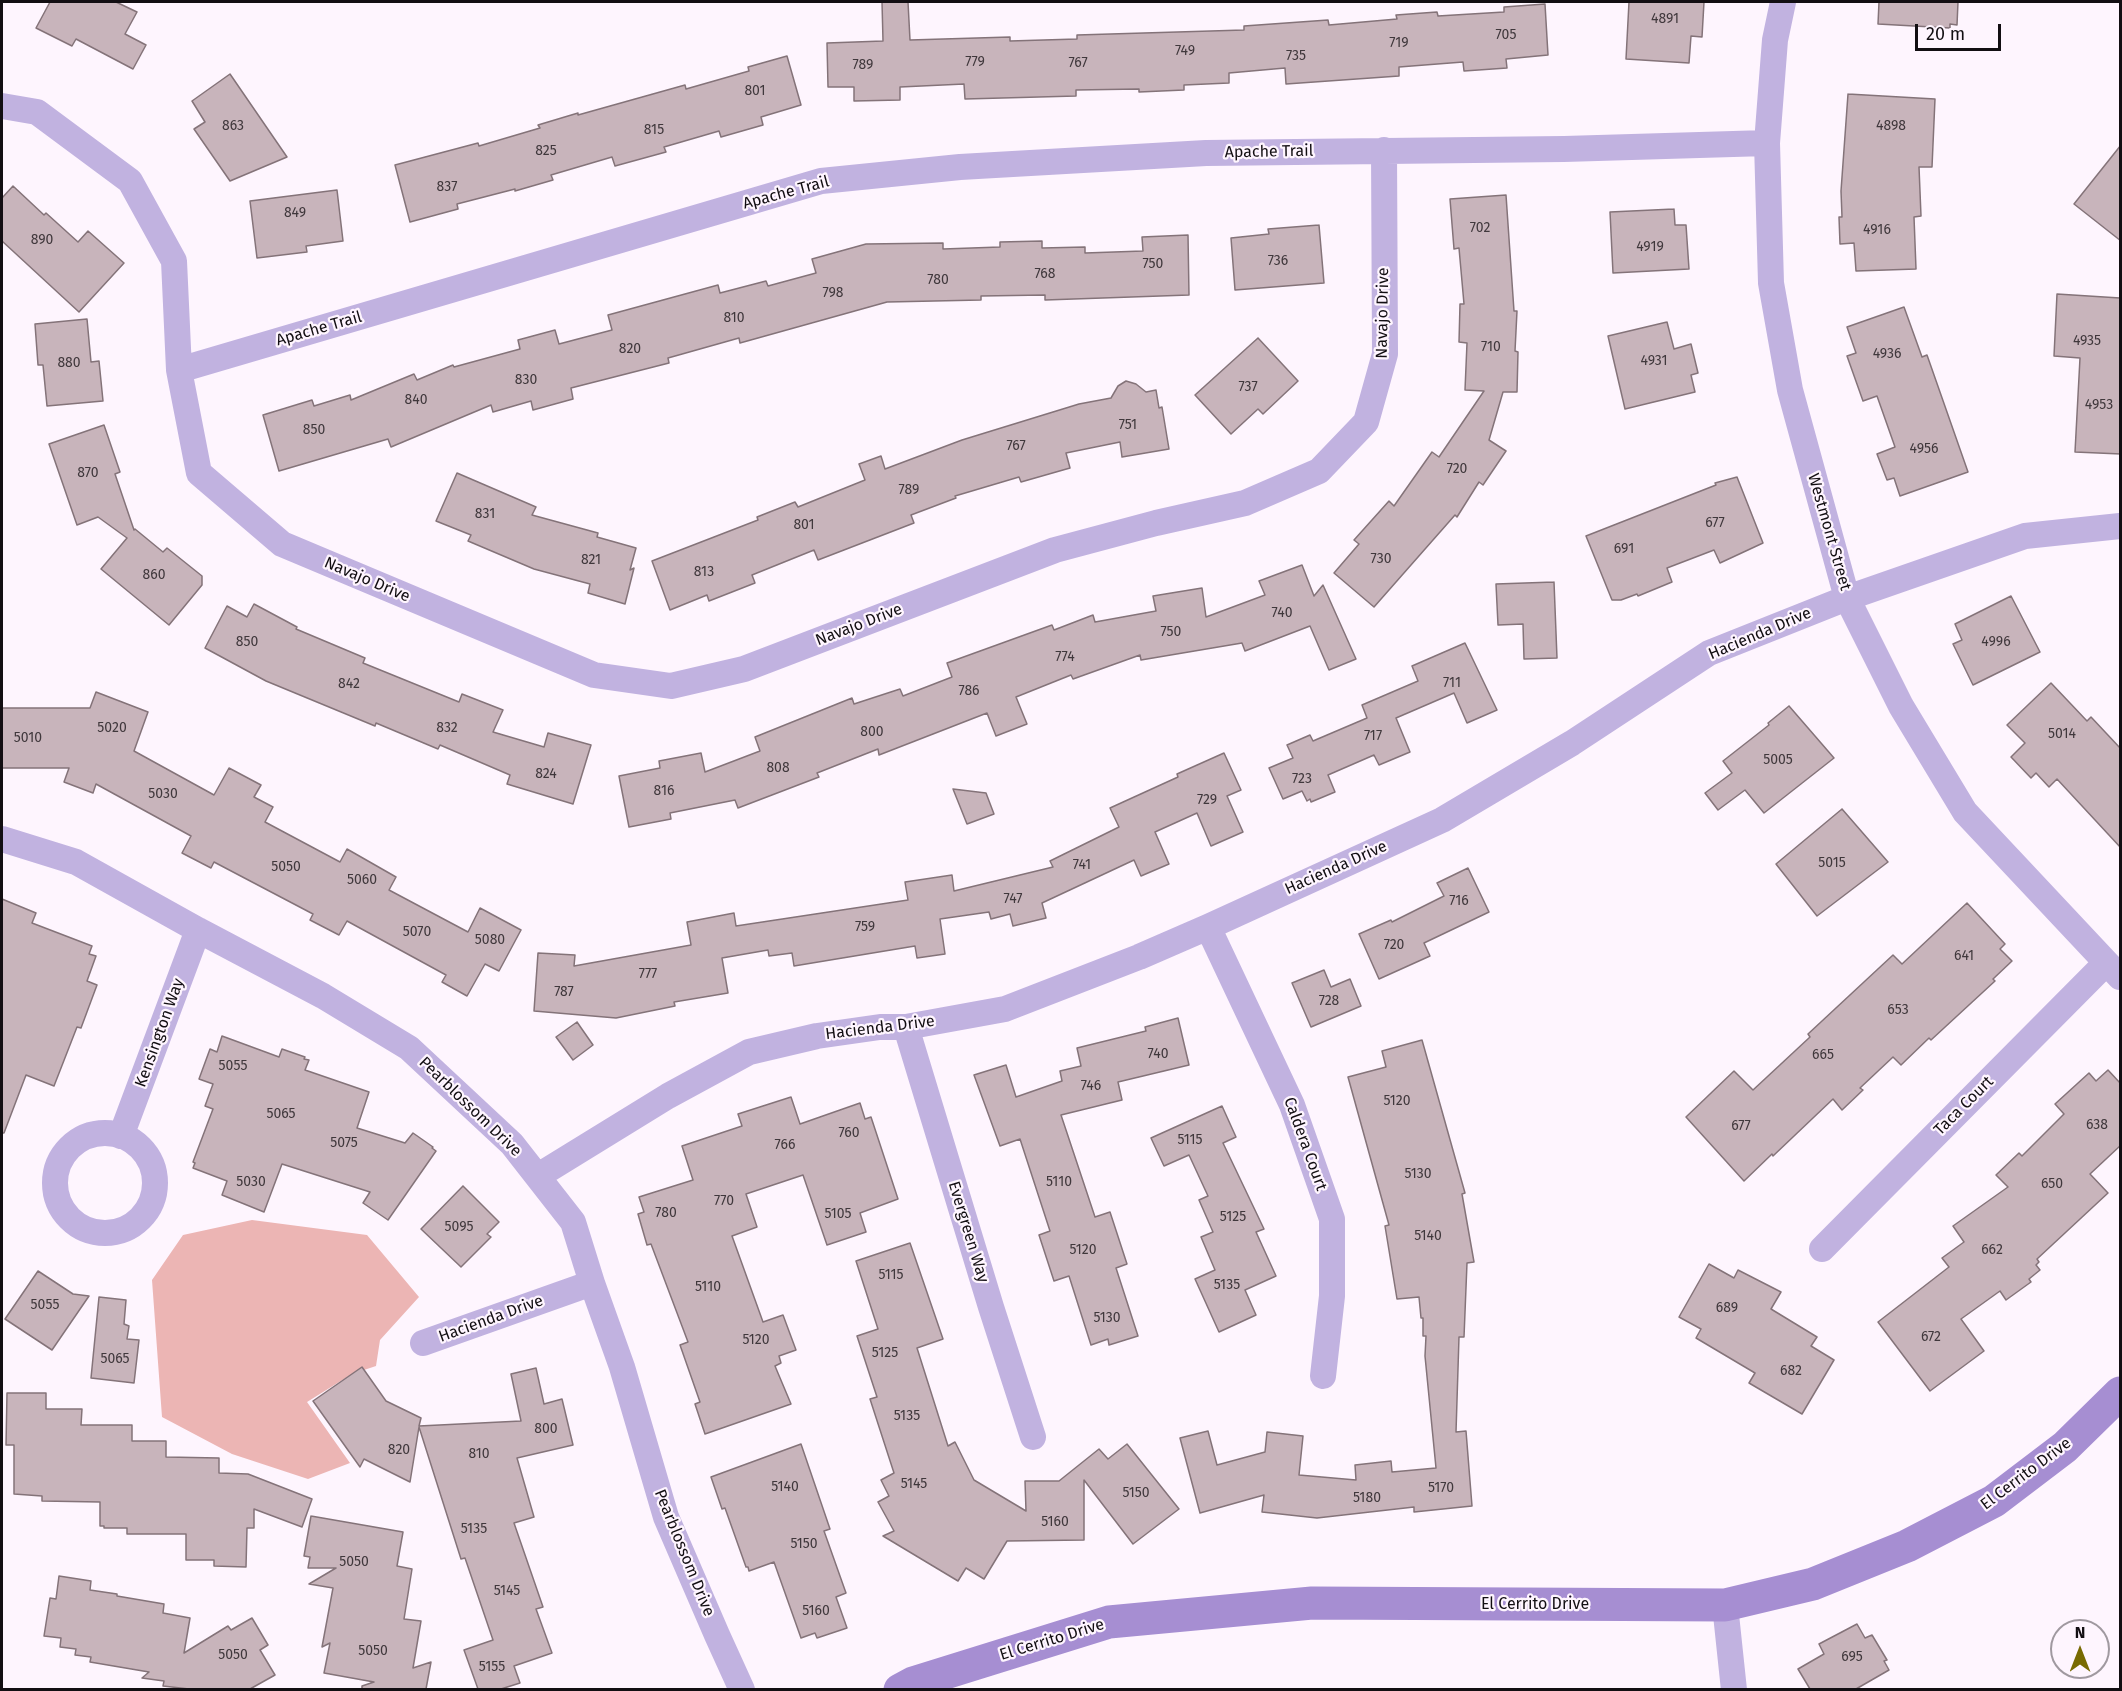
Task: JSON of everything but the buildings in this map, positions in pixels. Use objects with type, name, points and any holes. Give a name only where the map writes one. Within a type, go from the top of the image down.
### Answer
[{"type":"street","name":"Westmont Street","points":[[1784,2],[1774,40],[1767,143],[1771,283],[1790,390],[1847,598],[1901,706],[1965,812],[2113,970]]},
{"type":"street","points":[[2,106],[37,112],[130,181],[174,261],[179,370]]},
{"type":"street","name":"Apache Trail","points":[[179,370],[821,181],[960,167],[1206,153],[1564,149],[1767,143]]},
{"type":"street","name":"Navajo Drive","points":[[179,370],[200,473],[282,544],[594,675],[671,686],[744,669],[1055,550],[1156,523],[1245,503],[1319,471],[1366,422],[1385,354],[1384,150]]},
{"type":"street","name":"Hacienda Drive","points":[[538,1176],[668,1096],[749,1052],[817,1036],[906,1027],[1005,1009],[1139,957],[1208,927],[1442,820],[1572,743],[1709,653],[1847,598],[2025,536],[2121,525]]},
{"type":"street","name":"Pearblossom Drive","points":[[2,839],[76,862],[323,996],[409,1048],[512,1144],[573,1222],[622,1367],[666,1517],[742,1689]]},
{"type":"street","name":"Caldera Court","points":[[1208,927],[1292,1105],[1332,1219],[1332,1296],[1323,1376]]},
{"type":"street","name":"Kensington Way","points":[[121,1136],[198,930]]},
{"type":"street","name":"Taca Court","points":[[1822,1249],[2113,970]]},
{"type":"street","name":"Evergreen Way","points":[[906,1027],[1033,1437]]},
{"type":"street","name":"Hacienda Drive","points":[[423,1343],[592,1283]]},
{"type":"street","name":"El Cerrito Drive","points":[[900,1689],[1109,1622],[1311,1603],[1725,1605],[1813,1584],[1907,1546],[1994,1501],[2065,1447],[2121,1393]]},
{"type":"street","points":[[1725,1605],[1734,1689]]},
{"type":"shaded area","points":[[252,1220],[367,1235],[419,1297],[380,1340],[376,1366],[352,1374],[307,1402],[350,1463],[308,1479],[232,1454],[162,1417],[152,1280],[183,1235]]}]
